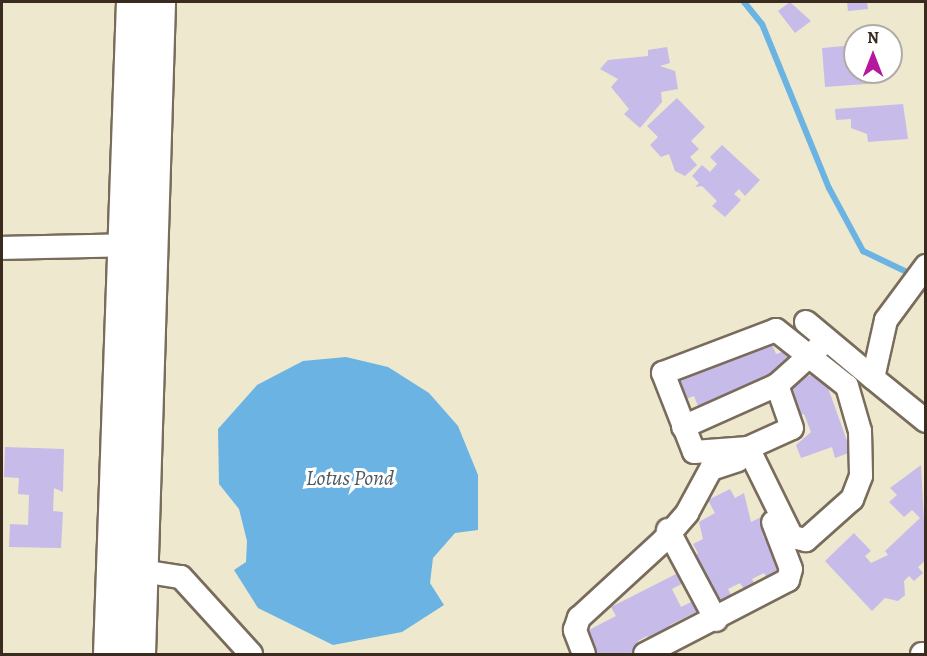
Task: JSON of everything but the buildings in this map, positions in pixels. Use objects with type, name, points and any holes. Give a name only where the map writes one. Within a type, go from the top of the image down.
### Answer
[{"type":"street","points":[[110,654],[130,500],[137,245],[133,2]]},
{"type":"street","points":[[137,245],[159,2]]},
{"type":"street","points":[[2,248],[137,245]]},
{"type":"street","points":[[873,378],[886,320],[919,274]]},
{"type":"street","points":[[806,322],[926,421]]},
{"type":"street","points":[[748,448],[799,540],[818,533],[852,499],[861,476],[855,402],[847,386],[772,330],[666,369],[665,381],[683,427],[699,454],[748,448],[792,428],[777,385]]},
{"type":"street","points":[[683,427],[777,385],[827,340]]},
{"type":"street","points":[[584,654],[575,630],[579,618],[687,513],[711,469],[739,460],[752,467],[791,569],[788,580],[716,620],[645,654]]},
{"type":"street","points":[[130,500],[142,571],[139,654]]},
{"type":"street","points":[[668,530],[716,620]]},
{"type":"street","points":[[142,571],[181,577],[251,654]]},
{"type":"water","name":"Lotus Pond","points":[[346,357],[388,367],[429,393],[458,426],[478,475],[478,530],[455,533],[433,558],[430,583],[444,605],[402,632],[333,645],[258,608],[234,570],[246,562],[247,541],[239,509],[219,484],[218,429],[257,385],[303,361]]},
{"type":"waterway","points":[[744,2],[762,24],[829,188],[863,251],[913,275]]}]
